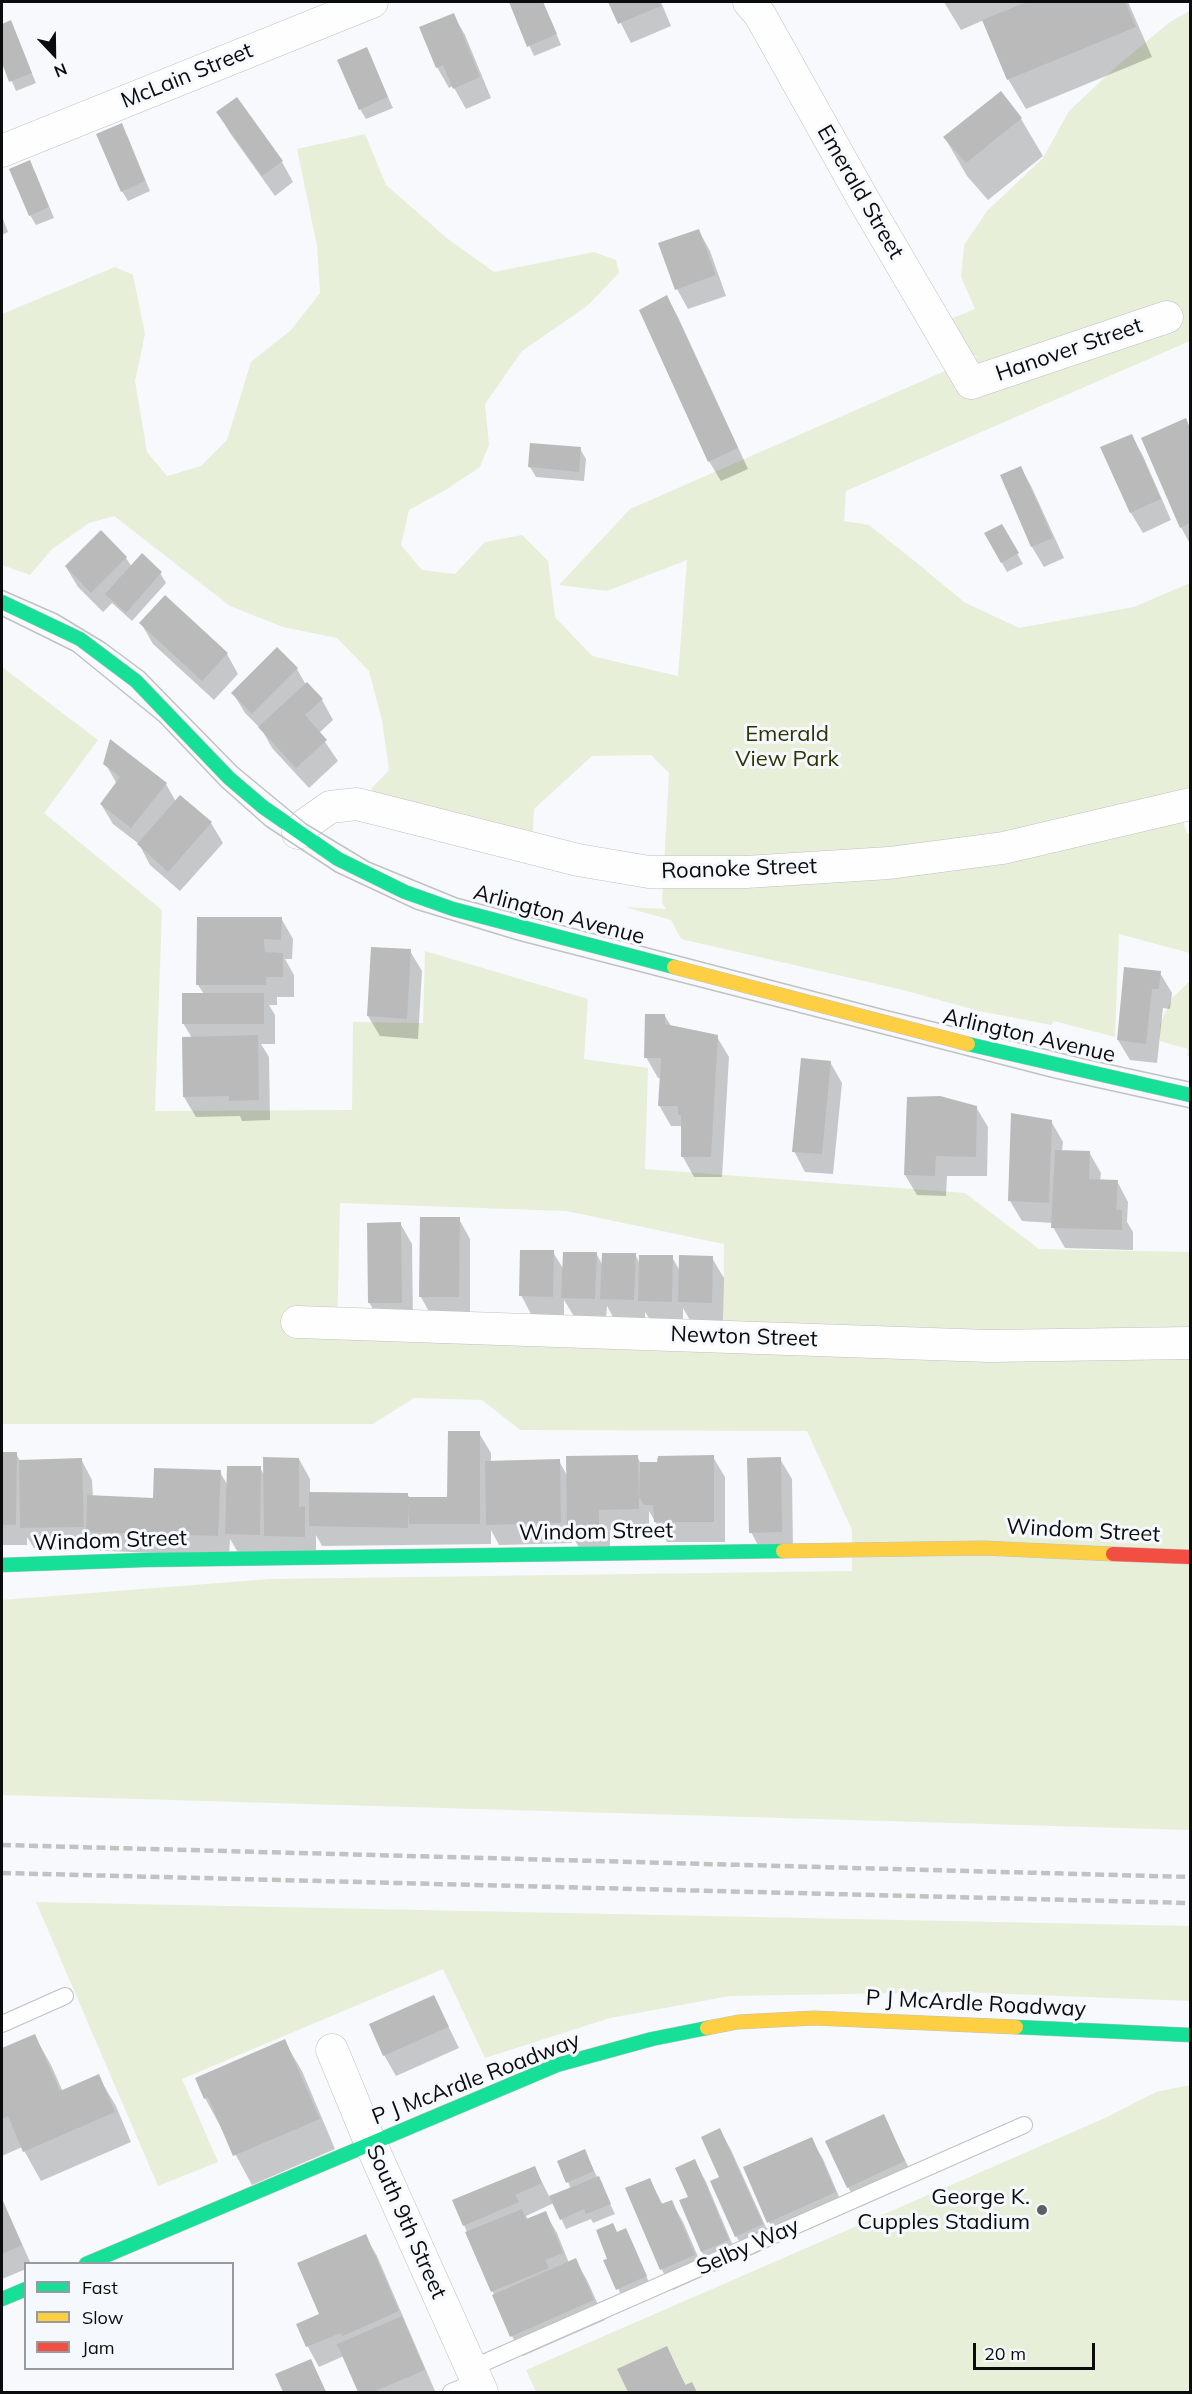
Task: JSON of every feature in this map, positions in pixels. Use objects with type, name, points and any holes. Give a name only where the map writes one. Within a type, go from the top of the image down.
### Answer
[{"type":"main road","name":"Arlington Avenue","points":[[5,606],[80,639],[136,681],[229,778],[298,833],[361,872],[405,892],[453,909],[989,1049],[1191,1095]]},
{"type":"main road","name":"Windom Street","points":[[2,1565],[144,1560],[983,1548],[1191,1557]]},
{"type":"main road","name":"P J McArdle Roadway","points":[[91,2262],[370,2142],[557,2065],[652,2039],[738,2022],[814,2018],[1191,2035]]},
{"type":"main road","points":[[2,2299],[24,2290]]},
{"type":"street","name":"McLain Street","points":[[2,151],[372,2]]},
{"type":"street","name":"Emerald Street","points":[[749,2],[760,15],[862,197],[971,383]]},
{"type":"street","name":"Hanover Street","points":[[971,383],[1167,317]]},
{"type":"street","name":"Roanoke Street","points":[[298,833],[306,824],[330,807],[357,804],[588,862],[649,872],[746,872],[890,863],[1003,848],[1191,804]]},
{"type":"street","name":"Newton Street","points":[[297,1322],[989,1346],[1191,1343]]},
{"type":"street","name":"South 9th Street","points":[[332,2050],[471,2384]]},
{"type":"lane","points":[[2,2024],[65,1996]]},
{"type":"lane","name":"Selby Way","points":[[471,2384],[1024,2126]]},
{"type":"green space","name":"Emerald View Park","points":[[1190,11],[1190,341],[846,491],[844,521],[869,525],[964,602],[1019,628],[1134,607],[1190,583],[1190,793],[1185,794],[1184,824],[1187,834],[1190,833],[1190,953],[1119,934],[1115,1037],[1054,1021],[1051,1025],[979,1011],[903,990],[681,939],[671,920],[624,907],[666,909],[662,903],[669,773],[651,755],[592,756],[534,809],[532,845],[409,818],[371,789],[389,770],[382,720],[369,671],[337,638],[283,627],[230,606],[114,516],[89,523],[52,549],[30,575],[2,565],[2,314],[115,267],[133,275],[145,334],[135,381],[147,452],[167,476],[201,466],[227,440],[251,362],[291,330],[320,293],[317,246],[297,149],[365,134],[386,185],[448,239],[494,272],[594,252],[616,260],[619,273],[587,306],[522,351],[485,404],[489,445],[480,467],[409,510],[401,545],[422,570],[455,574],[485,542],[522,535],[548,561],[555,617],[592,656],[678,676],[687,560],[607,591],[559,585],[630,509],[977,357],[971,354],[943,322],[975,309],[961,277],[964,245],[987,211],[1043,158],[1069,111],[1118,65],[1170,22]]},
{"type":"green space","points":[[2,667],[98,740],[44,813],[162,910],[155,1111],[352,1110],[353,1022],[423,1023],[425,951],[588,999],[584,1059],[648,1068],[645,1169],[965,1193],[1039,1249],[1190,1252],[1190,1830],[2,1795],[2,1600],[270,1579],[852,1571],[852,1530],[807,1431],[520,1430],[482,1400],[414,1398],[373,1424],[2,1424]],"holes":[[[340,1203],[566,1211],[724,1244],[723,1351],[337,1338]]]},
{"type":"green space","points":[[1190,981],[1190,1057],[1187,1056],[1188,1049],[1160,1041],[1160,1024],[1172,998]]},
{"type":"green space","points":[[36,1902],[1190,1926],[1190,2001],[960,1992],[730,1996],[610,2018],[485,2058],[443,1969],[182,2079],[218,2162],[158,2186]]},
{"type":"green space","name":"George K. Cupples Stadium","points":[[1190,2086],[1190,2392],[536,2392],[526,2370],[1105,2118],[1156,2092]]},
{"type":"building","points":[[509,2],[543,2],[557,34],[527,47]]},
{"type":"building","points":[[608,2],[659,2],[661,6],[618,24]]},
{"type":"building","points":[[1027,2],[1125,2],[1136,27],[1007,80],[982,20]]},
{"type":"building","points":[[454,13],[480,77],[453,89],[443,65],[436,68],[419,27]]},
{"type":"building","points":[[11,20],[32,73],[9,82],[2,63],[2,24]]},
{"type":"building","points":[[367,47],[388,97],[359,110],[337,60]]},
{"type":"building","points":[[1001,91],[1022,118],[966,163],[943,137]]},
{"type":"building","points":[[237,97],[283,161],[262,176],[216,112]]},
{"type":"building","points":[[122,123],[145,181],[121,192],[96,134]]},
{"type":"building","points":[[30,160],[49,207],[29,216],[9,169]]},
{"type":"building","points":[[699,229],[716,275],[675,290],[658,243]]},
{"type":"building","points":[[667,295],[738,448],[708,462],[639,310]]},
{"type":"building","points":[[1186,418],[1190,428],[1190,523],[1180,528],[1141,438]]},
{"type":"building","points":[[1132,434],[1161,499],[1130,513],[1100,447]]},
{"type":"building","points":[[530,443],[581,447],[579,472],[528,467]]},
{"type":"building","points":[[1021,466],[1053,538],[1031,547],[1000,475]]},
{"type":"building","points":[[1002,524],[1019,553],[1001,563],[984,533]]},
{"type":"building","points":[[101,530],[127,557],[91,593],[65,566]]},
{"type":"building","points":[[142,553],[162,572],[126,613],[105,594]]},
{"type":"building","points":[[165,595],[228,653],[202,681],[139,623]]},
{"type":"building","points":[[277,647],[298,668],[252,714],[231,693]]},
{"type":"building","points":[[307,682],[323,699],[305,715],[327,740],[296,768],[258,727]]},
{"type":"building","points":[[110,739],[167,783],[131,828],[100,804],[120,777],[103,764]]},
{"type":"building","points":[[180,795],[212,822],[168,872],[137,844]]},
{"type":"building","points":[[197,917],[282,917],[281,940],[264,939],[265,952],[283,953],[283,977],[266,977],[266,985],[196,985]]},
{"type":"building","points":[[371,947],[411,949],[407,1019],[367,1016]]},
{"type":"building","points":[[1124,967],[1161,971],[1159,989],[1152,989],[1146,1044],[1117,1040]]},
{"type":"building","points":[[182,993],[264,993],[264,1024],[182,1024]]},
{"type":"building","points":[[645,1014],[665,1014],[665,1024],[718,1035],[711,1157],[681,1157],[681,1115],[678,1115],[678,1106],[658,1106],[661,1058],[644,1058]]},
{"type":"building","points":[[258,1035],[259,1100],[229,1101],[229,1096],[183,1097],[182,1037]]},
{"type":"building","points":[[801,1058],[831,1061],[822,1154],[792,1152]]},
{"type":"building","points":[[940,1096],[977,1106],[976,1157],[936,1156],[935,1176],[904,1175],[907,1097]]},
{"type":"building","points":[[1011,1113],[1052,1120],[1049,1203],[1008,1201]]},
{"type":"building","points":[[1055,1150],[1090,1151],[1089,1179],[1118,1180],[1116,1210],[1122,1210],[1122,1230],[1051,1228]]},
{"type":"building","points":[[420,1217],[460,1217],[459,1297],[419,1297]]},
{"type":"building","points":[[401,1222],[402,1303],[368,1303],[367,1223]]},
{"type":"building","points":[[520,1250],[554,1250],[553,1297],[519,1296]]},
{"type":"building","points":[[563,1252],[597,1252],[595,1299],[561,1298]]},
{"type":"building","points":[[602,1253],[636,1253],[634,1300],[600,1299]]},
{"type":"building","points":[[639,1255],[673,1255],[672,1302],[638,1301]]},
{"type":"building","points":[[679,1255],[713,1256],[712,1303],[678,1302]]},
{"type":"building","points":[[448,1431],[480,1431],[480,1524],[409,1524],[408,1507],[408,1528],[309,1526],[309,1492],[408,1493],[408,1497],[447,1497]]},
{"type":"building","points":[[2,1452],[17,1452],[16,1525],[2,1525]]},
{"type":"building","points":[[638,1455],[639,1509],[599,1510],[599,1529],[567,1529],[566,1456]]},
{"type":"building","points":[[714,1455],[714,1522],[654,1522],[653,1505],[644,1505],[639,1497],[640,1462],[657,1462],[658,1456]]},
{"type":"building","points":[[263,1457],[299,1458],[299,1507],[305,1506],[305,1537],[264,1536]]},
{"type":"building","points":[[781,1457],[782,1532],[749,1533],[747,1458]]},
{"type":"building","points":[[82,1458],[84,1527],[20,1528],[19,1460]]},
{"type":"building","points":[[560,1459],[561,1523],[486,1525],[485,1461]]},
{"type":"building","points":[[227,1466],[261,1466],[260,1535],[225,1534]]},
{"type":"building","points":[[154,1468],[221,1470],[218,1536],[86,1532],[87,1495],[153,1498]]},
{"type":"building","points":[[434,1995],[449,2027],[383,2056],[369,2024]]},
{"type":"building","points":[[35,2034],[60,2091],[99,2074],[115,2112],[23,2152],[8,2116],[2,2119],[2,2048]]},
{"type":"building","points":[[285,2039],[320,2119],[233,2156],[208,2097],[204,2099],[195,2078]]},
{"type":"building","points":[[884,2114],[905,2161],[847,2188],[825,2141]]},
{"type":"building","points":[[720,2128],[763,2224],[735,2237],[710,2181],[719,2177],[701,2137]]},
{"type":"building","points":[[812,2137],[836,2192],[767,2223],[743,2167]]},
{"type":"building","points":[[585,2149],[594,2171],[566,2183],[557,2161]]},
{"type":"building","points":[[695,2159],[729,2240],[701,2252],[679,2200],[688,2197],[675,2168]]},
{"type":"building","points":[[535,2166],[542,2183],[515,2195],[519,2202],[463,2226],[452,2200]]},
{"type":"building","points":[[599,2176],[611,2204],[586,2214],[584,2209],[560,2220],[549,2196]]},
{"type":"building","points":[[650,2178],[661,2204],[672,2200],[695,2255],[660,2270],[625,2188]]},
{"type":"building","points":[[2,2199],[22,2245],[2,2254]]},
{"type":"building","points":[[522,2209],[526,2219],[546,2211],[563,2253],[545,2260],[549,2268],[491,2292],[465,2232]]},
{"type":"building","points":[[613,2223],[617,2232],[626,2228],[647,2276],[616,2290],[603,2260],[607,2259],[596,2230]]},
{"type":"building","points":[[366,2234],[399,2311],[343,2336],[341,2333],[306,2347],[296,2324],[319,2314],[297,2263]]},
{"type":"building","points":[[576,2258],[594,2300],[510,2337],[492,2295]]},
{"type":"building","points":[[402,2316],[425,2370],[373,2392],[358,2392],[337,2344]]},
{"type":"building","points":[[667,2346],[685,2385],[692,2382],[697,2392],[628,2392],[617,2369]]},
{"type":"building","points":[[311,2359],[326,2392],[283,2392],[275,2374]]},
{"type":"tram line","points":[[2,590],[57,614],[105,643],[144,672],[237,767],[306,824],[369,862],[457,898],[885,1010],[1190,1082]]},
{"type":"tram line","points":[[2,616],[73,651],[159,721],[222,787],[266,826],[336,872],[415,909],[517,940],[1054,1078],[1190,1108]]},
{"type":"railway","points":[[2,1845],[1190,1877]]},
{"type":"railway","points":[[2,1873],[1190,1903]]},
{"type":"traffic: fast","points":[[2,602],[80,639],[136,681],[229,778],[263,807],[338,859],[405,892],[453,909],[674,967]]},
{"type":"traffic: fast","points":[[968,1044],[1190,1095]]},
{"type":"traffic: fast","points":[[2,1565],[144,1560],[783,1551]]},
{"type":"traffic: fast","points":[[1016,2027],[1190,2035]]},
{"type":"traffic: fast","points":[[91,2262],[557,2065],[652,2039],[707,2028]]},
{"type":"traffic: fast","points":[[2,2299],[24,2290]]},
{"type":"traffic: slow","points":[[674,967],[968,1044]]},
{"type":"traffic: slow","points":[[783,1551],[983,1548],[1113,1554]]},
{"type":"traffic: slow","points":[[707,2028],[738,2022],[814,2018],[1016,2027]]},
{"type":"traffic: jam","points":[[1113,1554],[1190,1557]]},
{"type":"place","name":"George K. Cupples Stadium","points":[[1042,2210]]}]
